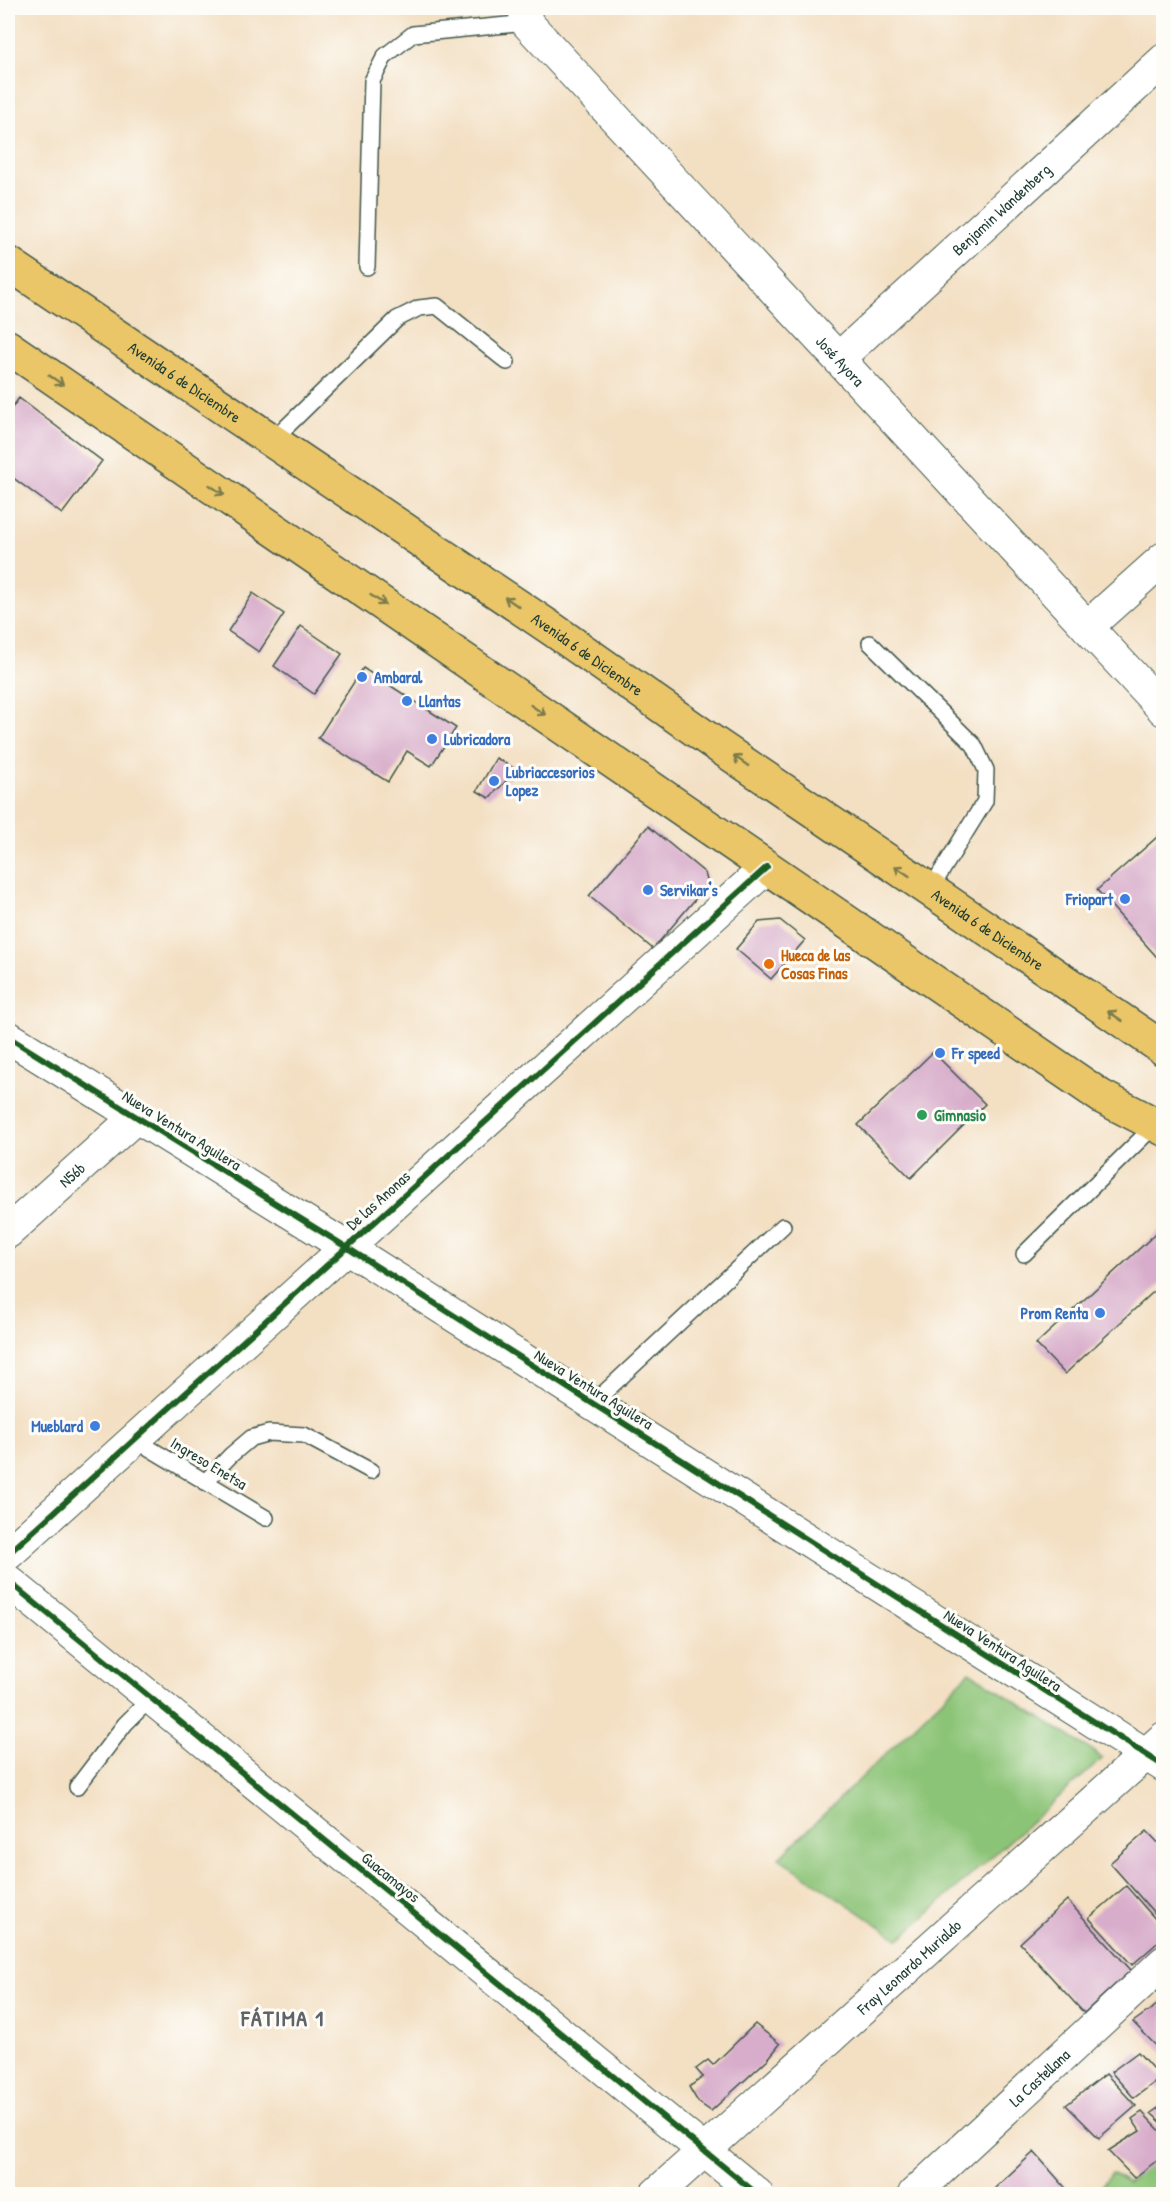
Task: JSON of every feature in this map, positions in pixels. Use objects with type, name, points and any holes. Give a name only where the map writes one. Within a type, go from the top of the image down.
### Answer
[{"type":"main road","name":"Avenida 6 de Diciembre","points":[[8,263],[555,631],[711,741],[1163,1048]]},
{"type":"main road","points":[[10,353],[1102,1097],[1159,1127]]},
{"type":"street","name":"José Ayora","points":[[525,15],[1164,710]]},
{"type":"street","name":"Benjamin Wandenberg","points":[[839,358],[1164,60]]},
{"type":"street","points":[[1088,627],[1164,558]]},
{"type":"street","name":"De las Anonas","points":[[8,1554],[767,867]]},
{"type":"street","name":"Nueva Ventura Aguilera","points":[[8,1037],[346,1247],[592,1404],[1157,1753]]},
{"type":"street","name":"N56b","points":[[8,1232],[136,1117]]},
{"type":"street","name":"Guacamayos","points":[[8,1581],[757,2194]]},
{"type":"street","name":"Fray Leonardo Murialdo","points":[[656,2194],[1157,1753]]},
{"type":"street","name":"La Castellana","points":[[914,2194],[1164,1962]]},
{"type":"lane","points":[[367,267],[372,81],[385,56],[413,34],[525,15]]},
{"type":"lane","points":[[272,441],[397,319],[418,308],[437,306],[507,362]]},
{"type":"lane","points":[[870,643],[974,746],[986,770],[985,801],[930,890]]},
{"type":"lane","points":[[1024,1254],[1159,1127]]},
{"type":"lane","points":[[592,1404],[783,1226]]},
{"type":"lane","points":[[205,1482],[251,1438],[269,1433],[303,1435],[371,1471]]},
{"type":"lane","name":"Ingreso Enetsa","points":[[134,1439],[266,1518]]},
{"type":"lane","points":[[77,1787],[125,1724],[151,1698]]},
{"type":"green space","points":[[970,1672],[1103,1758],[899,1939],[779,1858]]},
{"type":"green space","points":[[1163,2152],[1163,2194],[1094,2194],[1112,2173],[1128,2183]]},
{"type":"building","points":[[19,398],[102,461],[62,514],[8,474],[8,413]]},
{"type":"building","points":[[253,593],[284,614],[259,652],[228,631]]},
{"type":"building","points":[[301,626],[342,654],[314,694],[274,666]]},
{"type":"building","points":[[363,668],[456,728],[431,766],[407,751],[388,782],[318,738]]},
{"type":"building","name":"Lubriaccesorios Lopez","points":[[496,758],[517,770],[489,798],[477,791]]},
{"type":"building","name":"Servikar's","points":[[648,826],[705,873],[708,884],[653,949],[589,896]]},
{"type":"building","points":[[1164,831],[1164,965],[1097,890]]},
{"type":"building","name":"Hueca de las Cosas Finas","points":[[780,920],[805,940],[771,979],[736,949],[759,922]]},
{"type":"building","name":"Gimnasio","points":[[933,1052],[985,1104],[911,1178],[858,1125]]},
{"type":"building","name":"Prom Renta","points":[[1164,1226],[1164,1282],[1065,1374],[1036,1344]]},
{"type":"building","points":[[1147,1831],[1164,1849],[1164,1924],[1110,1863]]},
{"type":"building","points":[[1126,1886],[1164,1929],[1164,1937],[1132,1965],[1089,1918]]},
{"type":"building","points":[[1067,1900],[1131,1970],[1084,2013],[1020,1943]]},
{"type":"building","points":[[1164,2000],[1164,2054],[1133,2022]]},
{"type":"building","points":[[755,2024],[780,2044],[768,2059],[711,2111],[698,2102],[689,2087],[703,2077],[696,2069],[708,2060],[713,2065]]},
{"type":"building","points":[[1138,2052],[1161,2078],[1164,2076],[1164,2095],[1154,2083],[1134,2098],[1111,2072]]},
{"type":"building","points":[[1106,2074],[1136,2106],[1099,2138],[1066,2105]]},
{"type":"building","points":[[1164,2104],[1164,2125],[1151,2113]]},
{"type":"building","points":[[1142,2112],[1164,2135],[1164,2155],[1134,2178],[1108,2151],[1140,2131],[1132,2119]]},
{"type":"building","points":[[1034,2152],[1071,2194],[1001,2194],[995,2188]]},
{"type":"cycle path","points":[[8,1554],[767,867]]},
{"type":"cycle path","points":[[8,1037],[346,1247],[1164,1766]]},
{"type":"cycle path","points":[[8,1581],[757,2194]]},
{"type":"place","name":"Ambaral","points":[[362,677]]},
{"type":"place","name":"Llantas","points":[[407,701]]},
{"type":"place","name":"Lubricadora","points":[[432,739]]},
{"type":"place","name":"Lubriaccesorios Lopez","points":[[494,781]]},
{"type":"place","name":"Servikar's","points":[[648,890]]},
{"type":"place","name":"Friopart","points":[[1125,899]]},
{"type":"place","name":"Hueca de las Cosas Finas","points":[[769,964]]},
{"type":"place","name":"Fr speed","points":[[940,1053]]},
{"type":"place","name":"Gimnasio","points":[[922,1115]]},
{"type":"place","name":"Prom Renta","points":[[1100,1313]]},
{"type":"place","name":"Mueblard","points":[[95,1426]]},
{"type":"district","name":"FÁTIMA 1","points":[[283,2018]]}]
